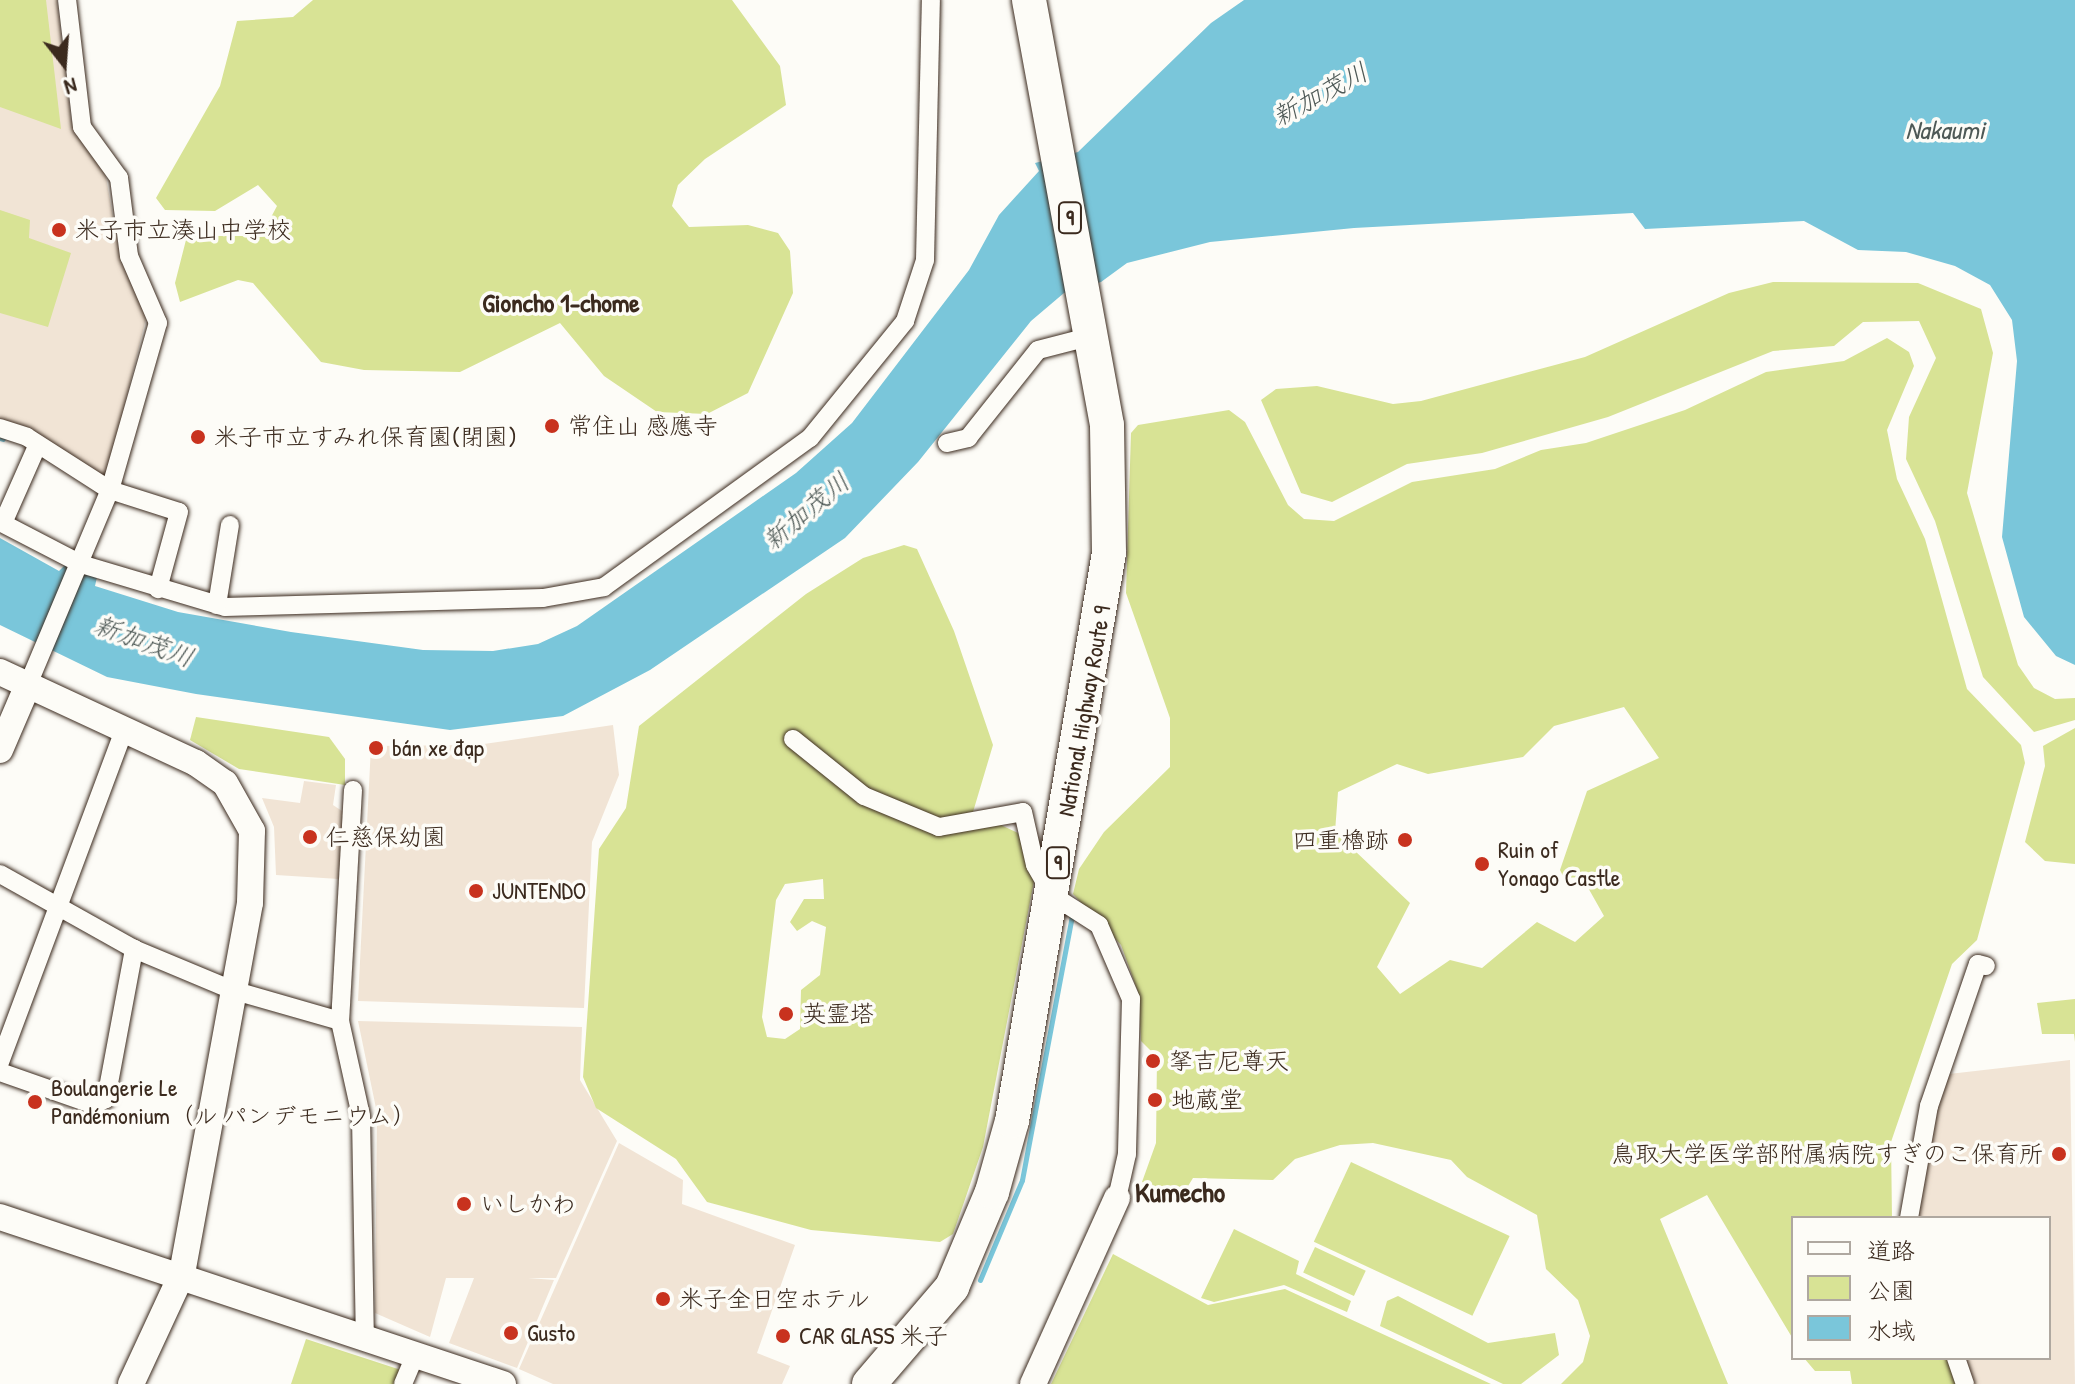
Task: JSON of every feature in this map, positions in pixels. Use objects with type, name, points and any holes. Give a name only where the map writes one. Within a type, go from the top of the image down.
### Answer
[{"type":"highway","name":"National Highway Route 9","points":[[869,1384],[952,1287],[992,1192],[1052,895],[1109,553],[1107,425],[1087,302],[1029,0]]},
{"type":"street","points":[[0,750],[110,490],[158,323],[129,256],[119,178],[82,127],[67,0]]},
{"type":"street","points":[[38,444],[1,522],[78,571],[217,605],[594,591],[810,438],[905,321],[919,293],[931,0]]},
{"type":"street","points":[[947,443],[968,438],[1038,350],[1092,336]]},
{"type":"street","points":[[0,428],[38,444],[110,490],[179,512],[158,589]]},
{"type":"street","points":[[217,605],[230,525]]},
{"type":"street","points":[[0,672],[124,730],[225,783],[252,831],[250,903],[182,1274],[131,1384]]},
{"type":"street","points":[[0,1062],[55,906],[124,730]]},
{"type":"street","points":[[793,739],[864,796],[939,827],[1023,812],[1035,865],[1052,895],[1099,925],[1131,999],[1127,1154],[1117,1198],[1033,1384]]},
{"type":"street","points":[[353,790],[340,1021],[361,1116],[365,1336]]},
{"type":"street","points":[[0,874],[134,949],[232,990],[340,1021]]},
{"type":"street","points":[[0,1072],[94,1105],[106,1099],[134,949]]},
{"type":"street","points":[[1909,1216],[1929,1106],[1978,964],[1986,966]]},
{"type":"street","points":[[0,1217],[182,1274],[503,1384]]},
{"type":"street","points":[[403,1384],[416,1354]]},
{"type":"street","points":[[1957,1360],[1965,1384]]},
{"type":"shaded area","name":"米子市立湊山中学校","points":[[0,0],[57,0],[71,120],[105,172],[121,261],[147,314],[107,478],[0,423]]},
{"type":"shaded area","name":"JUNTENDO","points":[[613,725],[619,775],[592,842],[584,1008],[358,1001],[371,746],[477,745]]},
{"type":"shaded area","name":"仁慈保幼園","points":[[304,781],[336,785],[333,805],[345,813],[339,879],[276,875],[274,827],[262,798],[300,803]]},
{"type":"shaded area","points":[[358,1021],[582,1027],[580,1080],[617,1141],[556,1278],[528,1278],[554,1280],[517,1368],[449,1343],[474,1278],[446,1278],[430,1337],[375,1313],[377,1113]]},
{"type":"shaded area","points":[[2070,1060],[2075,1384],[1973,1384],[1961,1360],[2051,1360],[2051,1216],[1915,1216],[1938,1104],[1949,1074]]},
{"type":"shaded area","name":"米子全日空ホテル","points":[[619,1143],[683,1180],[682,1204],[795,1245],[757,1353],[790,1366],[782,1384],[553,1384],[519,1369]]},
{"type":"green space","points":[[0,0],[46,0],[61,129],[0,107]]},
{"type":"green space","points":[[313,0],[732,0],[780,66],[786,105],[705,159],[678,185],[672,206],[689,227],[748,225],[778,233],[790,251],[793,293],[748,393],[707,414],[657,412],[604,376],[560,323],[460,372],[364,370],[321,362],[253,283],[238,280],[180,302],[175,283],[187,236],[261,236],[277,206],[258,185],[215,211],[165,210],[156,198],[220,86],[237,21],[293,17]]},
{"type":"green space","points":[[0,210],[30,220],[29,238],[71,253],[48,327],[0,313]]},
{"type":"green space","points":[[1773,282],[1918,283],[1981,309],[1993,353],[1967,493],[2018,665],[2034,688],[2055,699],[2075,698],[2075,720],[2034,732],[1983,677],[1935,521],[1906,459],[1909,417],[1936,358],[1919,321],[1863,322],[1834,346],[1773,351],[1608,417],[1482,453],[1407,464],[1332,502],[1301,493],[1261,400],[1276,389],[1317,386],[1393,404],[1421,401],[1585,357],[1729,293]]},
{"type":"green space","points":[[1887,338],[1909,352],[1914,366],[1887,430],[1897,479],[1925,539],[1967,689],[2021,745],[2025,763],[1977,940],[1952,964],[1891,1142],[1892,1216],[1791,1216],[1791,1336],[1707,1195],[1660,1219],[1728,1384],[1561,1384],[1583,1362],[1590,1336],[1578,1300],[1546,1269],[1537,1215],[1467,1177],[1451,1160],[1373,1143],[1340,1145],[1295,1159],[1273,1180],[1193,1178],[1180,1199],[1142,1182],[1156,1143],[1157,1057],[1141,1041],[1138,992],[1121,945],[1073,894],[1079,869],[1104,832],[1170,767],[1170,718],[1126,593],[1131,433],[1138,425],[1229,410],[1245,422],[1288,505],[1304,519],[1334,521],[1412,482],[1495,469],[1541,450],[1586,443],[1685,410],[1766,372],[1844,361]],"holes":[[[1624,707],[1659,758],[1587,791],[1560,870],[1564,878],[1582,877],[1604,916],[1575,942],[1537,922],[1482,968],[1450,960],[1400,994],[1377,967],[1410,903],[1335,832],[1338,792],[1397,764],[1428,774],[1523,757],[1554,726]]]},
{"type":"green space","points":[[904,545],[917,549],[954,631],[993,745],[973,812],[1018,833],[1034,881],[983,1147],[953,1234],[940,1242],[811,1230],[707,1202],[676,1159],[596,1108],[583,1077],[599,849],[626,808],[639,726],[806,594],[863,558]],"holes":[[[823,879],[824,899],[804,899],[790,922],[797,931],[812,921],[826,927],[820,975],[801,990],[800,1029],[785,1039],[767,1037],[762,1017],[776,900],[785,884]]]},
{"type":"green space","points":[[196,717],[329,737],[345,759],[345,785],[239,769],[190,740]]},
{"type":"green space","points":[[2075,728],[2075,864],[2045,861],[2025,842],[2045,766],[2043,746]]},
{"type":"green space","points":[[2075,999],[2075,1042],[2074,1034],[2042,1034],[2037,1003]]},
{"type":"green space","points":[[1351,1162],[1510,1236],[1472,1316],[1314,1242]]},
{"type":"green space","points":[[1234,1229],[1299,1261],[1296,1274],[1351,1301],[1347,1312],[1284,1285],[1214,1302],[1201,1298]]},
{"type":"green space","points":[[1315,1247],[1366,1271],[1354,1296],[1303,1272]]},
{"type":"green space","points":[[1113,1254],[1208,1305],[1285,1289],[1491,1384],[1051,1384]]},
{"type":"green space","points":[[1398,1296],[1488,1343],[1555,1333],[1559,1355],[1521,1384],[1503,1384],[1380,1326],[1387,1301]]},
{"type":"green space","points":[[306,1339],[401,1370],[394,1384],[291,1384]]},
{"type":"green space","points":[[1806,1360],[1948,1360],[1956,1384],[1852,1384],[1850,1371],[1815,1371]]},
{"type":"water","name":"Nakaumi","points":[[1244,0],[2075,0],[2075,665],[2056,656],[2024,617],[2002,537],[2017,361],[2012,320],[1990,285],[1955,266],[1906,252],[1858,250],[1804,221],[1645,229],[1633,213],[1354,228],[1210,242],[1127,263],[1101,282],[1064,293],[1031,321],[918,462],[845,538],[650,670],[563,716],[450,730],[196,694],[107,677],[0,625],[0,538],[59,571],[65,565],[97,577],[95,586],[178,612],[291,632],[423,650],[493,651],[538,644],[577,626],[796,473],[852,423],[969,270],[999,215],[1039,171],[1035,163],[1078,152],[1211,23]]},
{"type":"pier","points":[[1243,0],[1209,23],[1091,135],[1208,20]]},
{"type":"waterway","points":[[980,1280],[1022,1180],[1072,915]]},
{"type":"place","name":"米子市立湊山中学校","points":[[59,230]]},
{"type":"place","name":"常住山 感應寺","points":[[552,426]]},
{"type":"place","name":"米子市立すみれ保育園(閉園)","points":[[198,437]]},
{"type":"place","name":"bán xe đạp","points":[[376,748]]},
{"type":"place","name":"仁慈保幼園","points":[[310,837]]},
{"type":"place","name":"四重櫓跡","points":[[1405,840]]},
{"type":"place","name":"Ruin of Yonago Castle","points":[[1482,864]]},
{"type":"place","name":"JUNTENDO","points":[[476,891]]},
{"type":"place","name":"英霊塔","points":[[786,1014]]},
{"type":"place","name":"拏吉尼尊天","points":[[1153,1061]]},
{"type":"place","name":"地蔵堂","points":[[1155,1100]]},
{"type":"place","name":"Boulangerie Le Pandémonium（ル パンデモニウム）","points":[[35,1102]]},
{"type":"place","name":"鳥取大学医学部附属病院すぎのこ保育所","points":[[2059,1154]]},
{"type":"place","name":"いしかわ","points":[[464,1204]]},
{"type":"place","name":"米子全日空ホテル","points":[[663,1299]]},
{"type":"place","name":"Gusto","points":[[511,1333]]},
{"type":"place","name":"CAR GLASS 米子","points":[[783,1336]]},
{"type":"district","name":"Gioncho 1-chome","points":[[561,303]]},
{"type":"district","name":"Kumecho","points":[[1180,1192]]},
{"type":"water label","name":"新加茂川","points":[[1320,94]]},
{"type":"water label","name":"新加茂川","points":[[806,511]]},
{"type":"water label","name":"新加茂川","points":[[144,641]]}]
